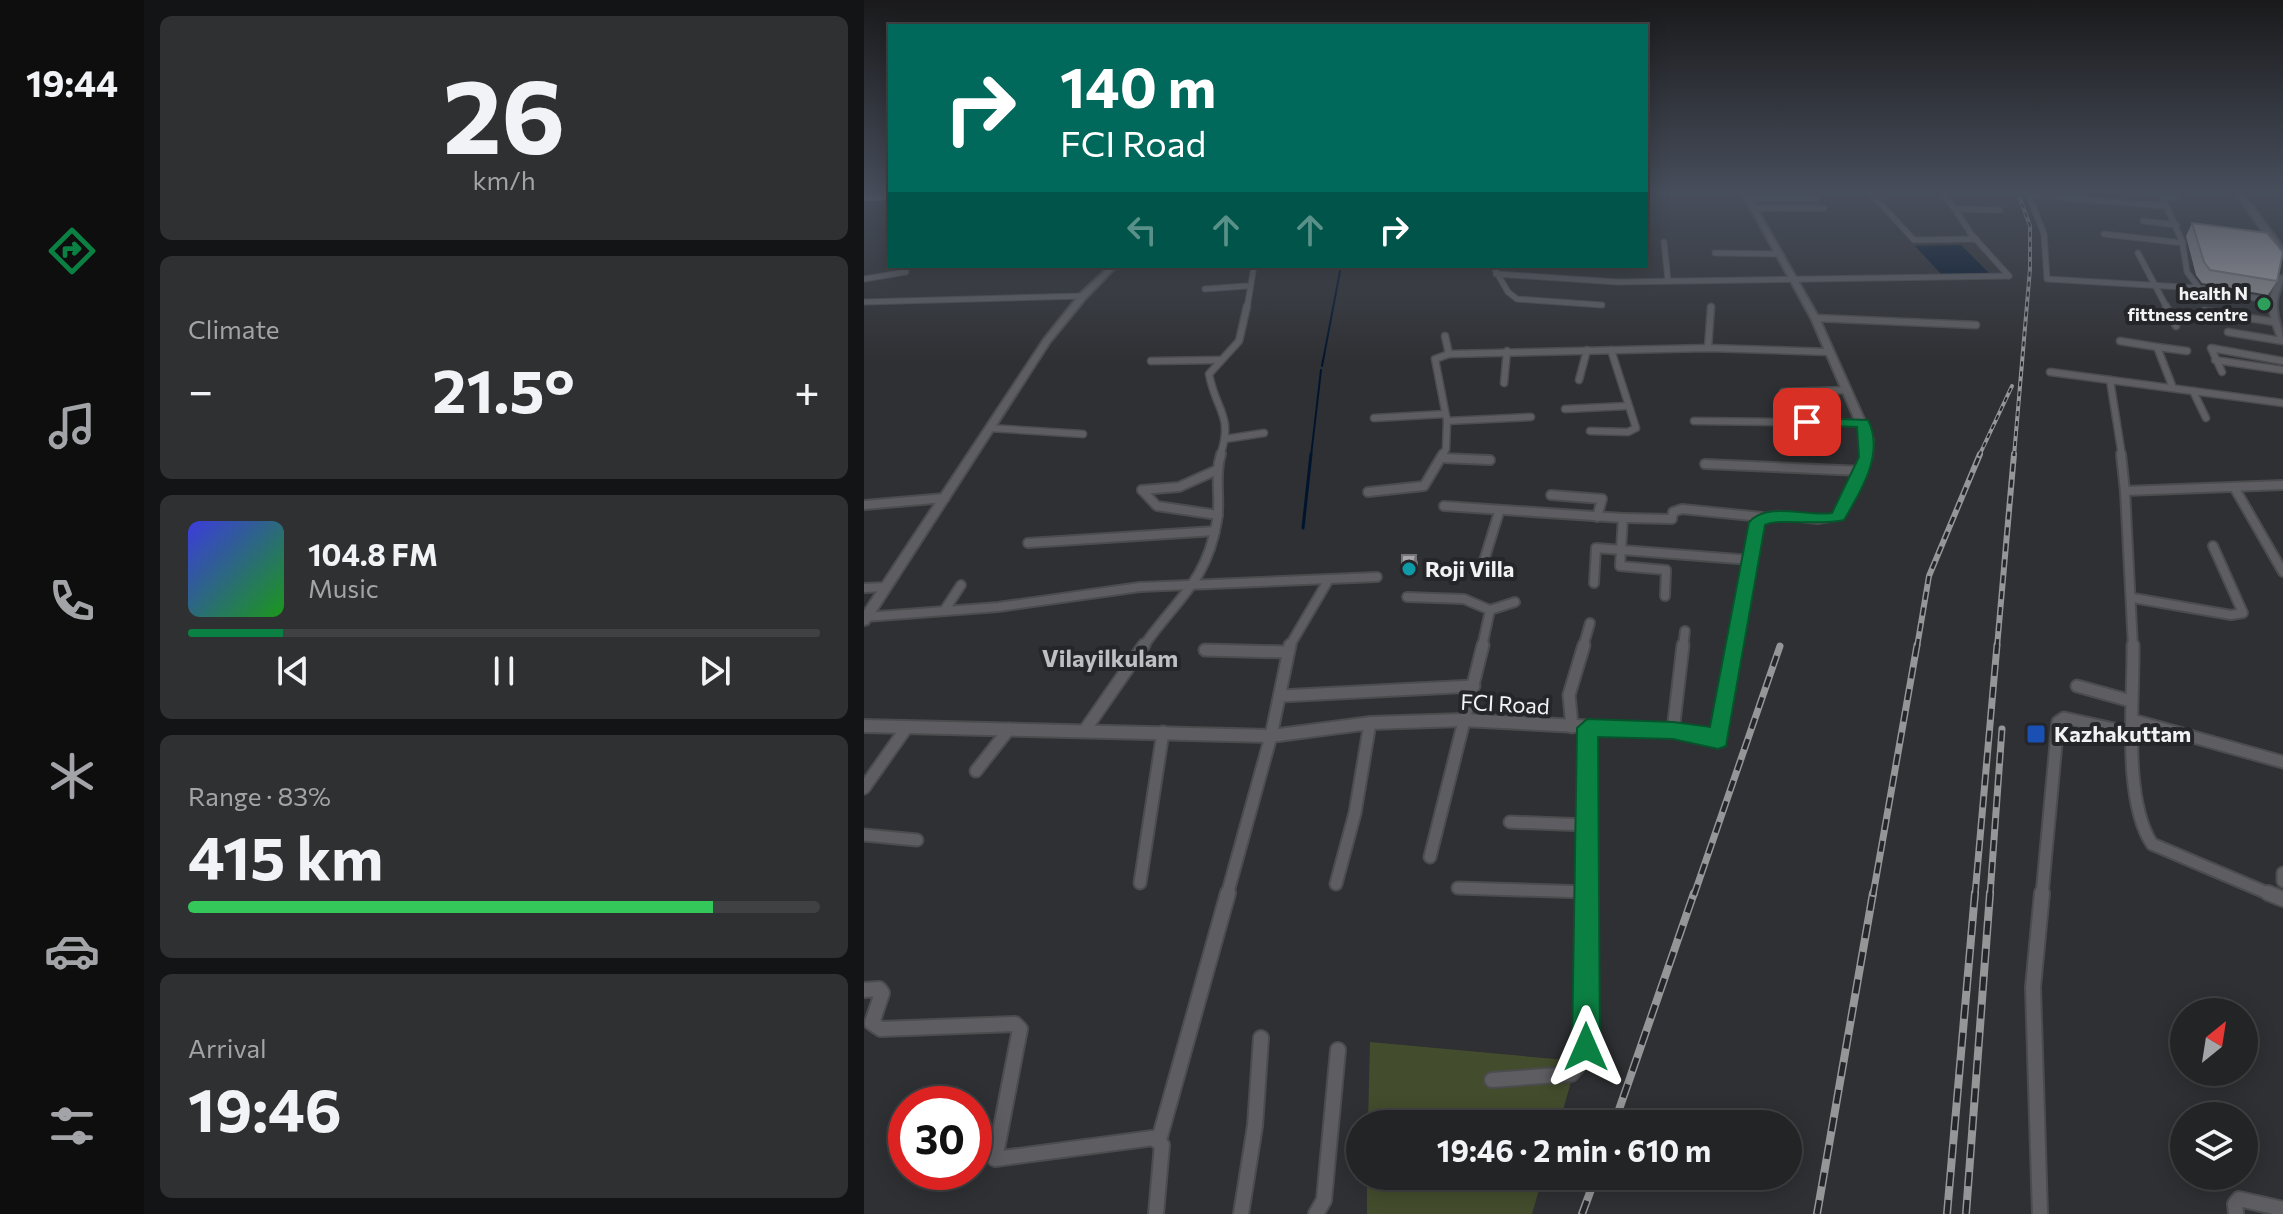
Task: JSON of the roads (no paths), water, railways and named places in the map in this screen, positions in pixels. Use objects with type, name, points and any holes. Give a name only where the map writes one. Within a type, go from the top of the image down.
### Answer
[{"type":"street","points":[[1665,250],[1668,281]]},
{"type":"street","points":[[1444,506],[1499,512],[1672,519],[1673,512],[1682,509],[1832,520],[1844,508],[1861,471],[1868,439],[1815,318],[1776,250]]},
{"type":"street","points":[[1496,274],[1618,282],[2009,276],[1986,250]]},
{"type":"street","points":[[2047,250],[2047,279],[2199,288],[2272,301]]},
{"type":"street","points":[[2184,250],[2187,272],[2199,288]]},
{"type":"street","points":[[1715,253],[1778,254]]},
{"type":"street","points":[[2138,253],[2176,326]]},
{"type":"street","points":[[865,619],[1047,341],[1083,296],[1112,268]]},
{"type":"street","points":[[1085,730],[1158,625],[1196,584],[1208,557],[1218,515],[1217,470],[1225,439],[1225,416],[1213,397],[1209,379],[1219,360],[1241,339],[1245,325],[1246,286],[1253,268]]},
{"type":"street","points":[[1494,268],[1517,299],[1602,305]]},
{"type":"street","points":[[864,279],[906,272]]},
{"type":"street","points":[[2283,278],[2272,301],[2275,322],[2283,341]]},
{"type":"street","points":[[1205,289],[1246,286]]},
{"type":"street","points":[[864,302],[1083,296]]},
{"type":"street","points":[[1708,348],[1711,307]]},
{"type":"street","points":[[2204,311],[2275,322]]},
{"type":"street","points":[[1815,318],[1976,325]]},
{"type":"street","points":[[2228,332],[2283,341]]},
{"type":"street","points":[[1445,336],[1449,354]]},
{"type":"street","points":[[2120,341],[2187,351]]},
{"type":"street","points":[[2157,347],[2173,388]]},
{"type":"street","points":[[1368,492],[1422,488],[1442,458],[1447,440],[1446,417],[1434,361],[1449,354],[1708,348],[1830,352]]},
{"type":"street","points":[[2222,372],[2211,348],[2283,361]]},
{"type":"street","points":[[1579,380],[1587,350]]},
{"type":"street","points":[[1590,431],[1634,431],[1611,350]]},
{"type":"street","points":[[1504,383],[1507,351]]},
{"type":"street","points":[[1151,361],[1219,360]]},
{"type":"street","points":[[2215,360],[2283,370]]},
{"type":"street","points":[[2050,372],[2283,403]]},
{"type":"street","points":[[2110,380],[2117,409],[2133,598],[2131,701],[2140,826],[2152,844],[2283,899]]},
{"type":"street","points":[[1783,392],[1848,390]]},
{"type":"street","points":[[2193,391],[2206,418]]},
{"type":"street","points":[[1565,409],[1627,406]]},
{"type":"street","points":[[1374,418],[1531,417]]},
{"type":"street","points":[[1694,421],[1863,423]]},
{"type":"street","points":[[989,428],[1083,434]]},
{"type":"street","points":[[1225,439],[1264,433]]},
{"type":"street","points":[[1442,458],[1490,460]]},
{"type":"street","points":[[1705,464],[1861,471]]},
{"type":"street","points":[[1217,470],[1179,487],[1142,490],[1157,506],[1218,515]]},
{"type":"street","points":[[2125,491],[2283,485]]},
{"type":"street","points":[[2234,487],[2283,572]]},
{"type":"street","points":[[1551,495],[1602,499],[1597,517]]},
{"type":"street","points":[[864,505],[945,498]]},
{"type":"street","points":[[1483,564],[1499,512]]},
{"type":"street","name":"FCI Road","points":[[864,726],[1271,736],[1370,723],[1463,720],[1673,731],[1718,740],[1757,522],[1762,517]]},
{"type":"street","points":[[1623,518],[1620,566],[1666,570],[1665,596]]},
{"type":"street","points":[[1028,543],[1215,531]]},
{"type":"street","points":[[2133,598],[2231,615],[2243,613],[2213,546]]},
{"type":"street","points":[[1594,583],[1596,548],[1751,560]]},
{"type":"street","points":[[865,619],[1140,587],[1377,577]]},
{"type":"street","points":[[1156,1214],[1159,1140],[1271,736],[1286,652],[1329,579]]},
{"type":"street","points":[[944,611],[961,585]]},
{"type":"street","points":[[864,588],[885,587]]},
{"type":"street","points":[[1407,597],[1464,599],[1484,604],[1490,610]]},
{"type":"street","points":[[1490,610],[1515,602]]},
{"type":"street","points":[[1430,857],[1490,610]]},
{"type":"street","points":[[1572,727],[1569,695],[1590,623]]},
{"type":"street","points":[[1673,731],[1685,631]]},
{"type":"street","points":[[1205,650],[1286,652]]},
{"type":"street","points":[[1280,696],[1474,686]]},
{"type":"street","points":[[2077,686],[2131,701]]},
{"type":"street","points":[[2040,1214],[2033,987],[2058,722],[2064,718],[2132,727],[2283,762]]},
{"type":"street","points":[[1336,884],[1355,813],[1370,723]]},
{"type":"street","points":[[864,788],[907,727]]},
{"type":"street","points":[[1492,1080],[1571,1074],[1580,1066],[1586,1047],[1587,728]]},
{"type":"street","points":[[976,771],[1009,729]]},
{"type":"street","points":[[1140,883],[1163,732]]},
{"type":"street","points":[[1510,822],[1586,825]]},
{"type":"street","points":[[864,835],[917,840]]},
{"type":"street","points":[[2283,873],[2283,881]]},
{"type":"street","points":[[1458,888],[1586,892]]},
{"type":"street","points":[[864,990],[879,989],[882,993],[872,1023],[881,1029],[1008,1023],[1020,1029],[995,1159],[1001,1161],[1145,1136],[1159,1140]]},
{"type":"street","points":[[1241,1214],[1255,1126],[1261,1038]]},
{"type":"street","points":[[1316,1214],[1324,1200],[1338,1050]]},
{"type":"street","points":[[2236,1214],[2235,1204],[2239,1199],[2283,1209]]},
{"type":"water","points":[[1918,250],[1966,250],[1990,274],[1942,275]]},
{"type":"waterway","points":[[1322,366],[1341,268]]},
{"type":"waterway","points":[[1311,456],[1321,370]]},
{"type":"waterway","points":[[1303,528],[1311,454]]},
{"type":"railway","points":[[2014,456],[2030,250]]},
{"type":"railway","points":[[1979,456],[2012,386]]},
{"type":"railway","points":[[1917,647],[1929,576],[1980,454]]},
{"type":"railway","points":[[1997,647],[2014,454]]},
{"type":"railway","points":[[1873,895],[1917,645]]},
{"type":"railway","points":[[1975,895],[1997,645]]},
{"type":"railway","points":[[1694,895],[1780,646]]},
{"type":"railway","points":[[1990,895],[2002,729]]},
{"type":"railway","points":[[1619,1110],[1694,893]]},
{"type":"railway","points":[[1817,1214],[1873,893]]},
{"type":"railway","points":[[1947,1214],[1975,893]]},
{"type":"railway","points":[[1966,1214],[1990,893]]},
{"type":"railway","points":[[1582,1214],[1591,1190]]},
{"type":"place","name":"health N fittness centre","points":[[2264,304]]},
{"type":"place","name":"Roji Villa","points":[[1409,569]]},
{"type":"place","name":"Kazhakuttam","points":[[2036,734]]},
{"type":"district","name":"Vilayilkulam","points":[[1110,659]]}]
